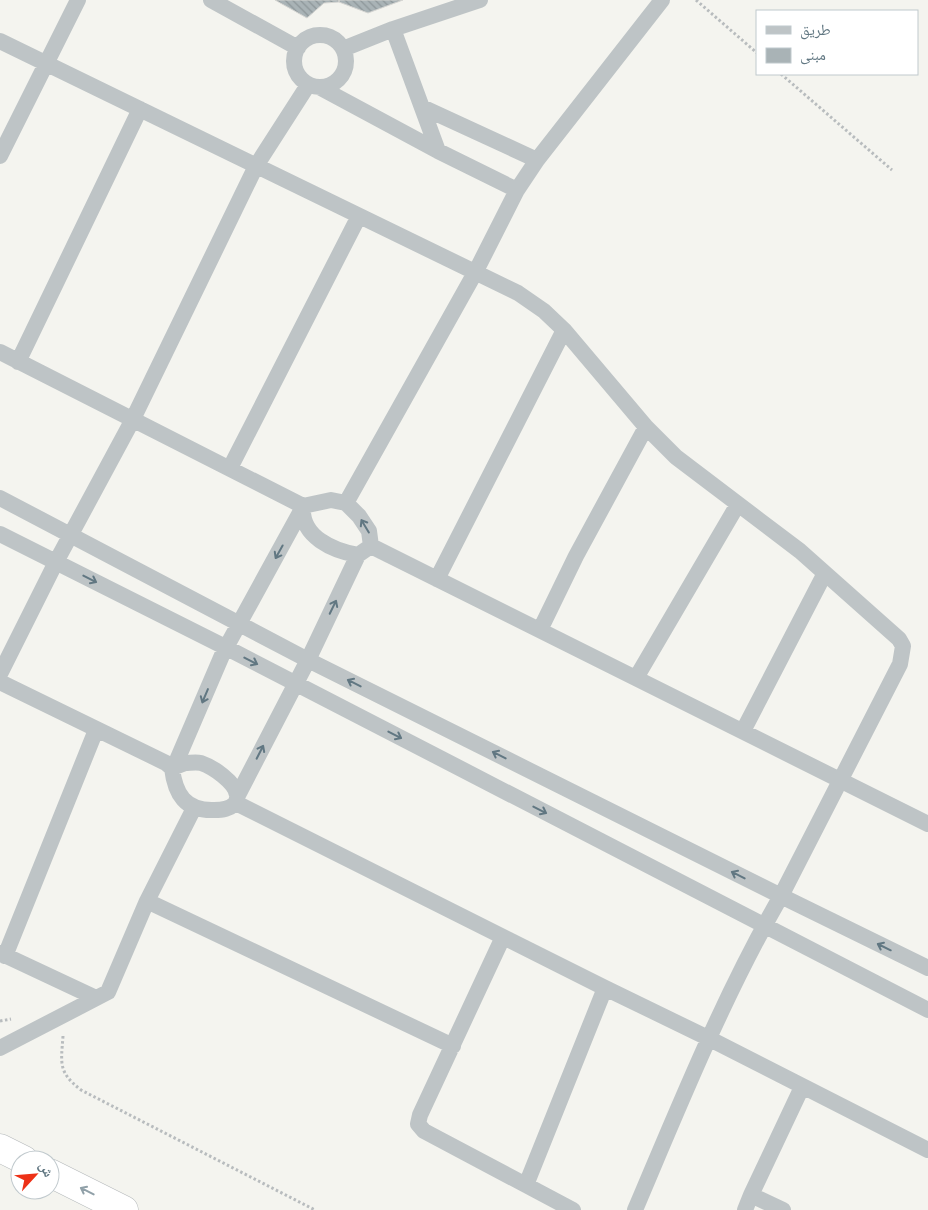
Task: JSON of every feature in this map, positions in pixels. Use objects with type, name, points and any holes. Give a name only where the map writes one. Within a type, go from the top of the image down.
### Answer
[{"type":"highway","points":[[60,1178],[124,1210]]},
{"type":"street","points":[[0,156],[78,0]]},
{"type":"street","points":[[211,0],[298,48]]},
{"type":"street","points":[[343,49],[393,29],[480,0]]},
{"type":"street","points":[[346,503],[476,272],[517,190],[537,160],[662,0]]},
{"type":"street","points":[[393,29],[438,151]]},
{"type":"street","points":[[314,86],[330,86],[339,80],[345,71],[346,60],[343,49],[338,42],[330,37],[320,35],[312,37],[298,48],[294,58],[295,69],[300,78],[314,86],[438,151],[517,190]]},
{"type":"street","points":[[0,41],[518,293],[544,311],[564,330],[646,427],[676,457],[800,551],[893,633],[903,646],[900,664],[708,1038],[635,1210]]},
{"type":"street","points":[[0,674],[56,562],[132,421],[256,166],[314,86]]},
{"type":"street","points":[[422,108],[537,160]]},
{"type":"street","points":[[18,362],[140,109]]},
{"type":"street","points":[[230,468],[359,216]]},
{"type":"street","points":[[437,579],[564,330]]},
{"type":"street","points":[[0,352],[132,421],[230,468],[303,508],[331,500],[346,503],[359,516],[369,531],[364,550],[237,799],[229,808],[218,810],[194,808],[179,794],[173,780],[174,766],[239,623],[303,508]]},
{"type":"street","points":[[540,630],[576,556],[646,427]]},
{"type":"street","points":[[0,498],[72,534],[308,660],[928,968]]},
{"type":"street","points":[[636,678],[738,504]]},
{"type":"street","points":[[303,508],[306,524],[314,536],[341,552],[364,550],[437,579],[928,824]]},
{"type":"street","points":[[0,534],[227,648],[765,924],[928,1010]]},
{"type":"street","points":[[743,731],[825,573]]},
{"type":"street","points":[[0,682],[166,763],[174,766],[199,762],[212,768],[224,776],[233,786],[237,799],[503,937],[708,1038],[928,1150]]},
{"type":"street","points":[[96,730],[3,954],[96,998]]},
{"type":"street","points":[[0,1048],[62,1014],[108,992],[147,900],[194,808]]},
{"type":"street","points":[[147,900],[453,1046]]},
{"type":"street","points":[[503,937],[420,1115],[418,1124],[424,1131],[573,1210]]},
{"type":"street","points":[[526,1185],[605,988]]},
{"type":"street","points":[[745,1210],[802,1087]]},
{"type":"street","points":[[751,1195],[783,1210]]},
{"type":"path","points":[[696,0],[756,52]]},
{"type":"path","points":[[782,75],[892,170]]},
{"type":"path","points":[[62,1014],[63,1070],[68,1080],[81,1090],[315,1210]]},
{"type":"building","points":[[275,0],[339,0],[339,2],[324,3],[307,18]]},
{"type":"building","points":[[339,0],[403,0],[368,13],[339,2]]}]
